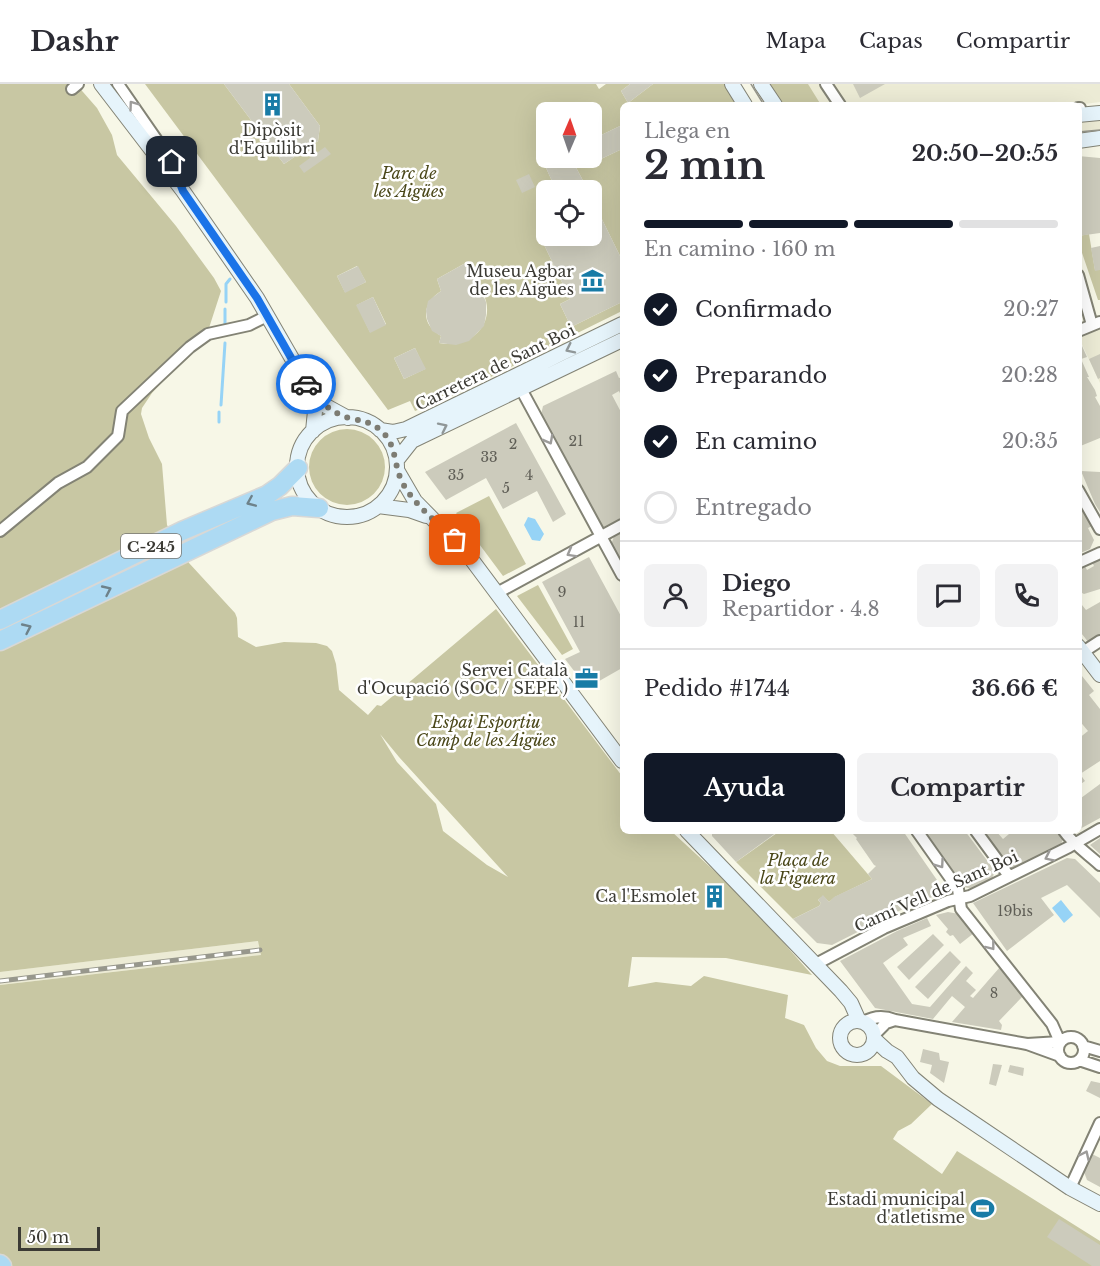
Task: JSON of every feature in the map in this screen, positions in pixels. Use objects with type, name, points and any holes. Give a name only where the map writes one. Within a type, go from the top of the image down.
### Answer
[{"type":"highway","name":"C-245","points":[[0,620],[182,531],[267,495],[298,468]]},
{"type":"highway","name":"C-245","points":[[0,641],[272,511],[292,506],[319,508]]},
{"type":"highway","points":[[0,610],[82,579]]},
{"type":"main road","points":[[101,84],[183,191],[257,298],[313,395],[326,406],[348,418],[365,421],[380,430],[391,444],[397,465],[415,501],[462,547],[620,758]]},
{"type":"main road","points":[[732,84],[743,102]]},
{"type":"main road","points":[[761,84],[773,102]]},
{"type":"main road","points":[[1082,109],[1100,106]]},
{"type":"main road","points":[[1082,110],[1100,113]]},
{"type":"main road","points":[[1082,140],[1100,138]]},
{"type":"main road","name":"Carretera de Sant Boi","points":[[380,430],[393,432],[406,429],[620,325]]},
{"type":"main road","name":"Carretera de Sant Boi","points":[[397,465],[412,441],[620,341]]},
{"type":"main road","points":[[313,395],[315,411],[313,431]]},
{"type":"main road","points":[[348,418],[329,421],[313,431],[300,451],[298,468],[302,488],[311,501],[330,514],[349,517],[362,515],[378,506],[393,488],[397,465]]},
{"type":"main road","points":[[378,506],[409,510],[432,519]]},
{"type":"main road","points":[[1082,650],[1100,675]]},
{"type":"main road","points":[[692,834],[841,991],[862,1022],[870,1027],[874,1037],[922,1086],[1070,1188],[1100,1204]]},
{"type":"main road","points":[[841,991],[843,1009],[840,1042],[845,1051],[855,1055],[880,1057],[907,1071]]},
{"type":"main road","points":[[842,1029],[848,1023],[862,1022]]},
{"type":"main road","points":[[862,1054],[871,1047],[874,1037]]},
{"type":"street","points":[[118,84],[172,162],[183,191]]},
{"type":"street","points":[[826,84],[836,102]]},
{"type":"street","points":[[1082,286],[1096,324],[1082,329]]},
{"type":"street","points":[[0,531],[58,483],[87,467],[118,436],[122,411],[190,347],[208,334],[249,325],[267,316]]},
{"type":"street","points":[[521,389],[620,571]]},
{"type":"street","points":[[1082,497],[1100,529]]},
{"type":"street","points":[[497,593],[620,526]]},
{"type":"street","points":[[1082,561],[1100,553]]},
{"type":"street","points":[[1082,649],[1100,640]]},
{"type":"street","name":"Camí Vell de Sant Boi","points":[[816,964],[884,928],[959,898],[970,896],[1100,829]]},
{"type":"street","points":[[919,834],[958,889],[961,909],[1052,1024],[1060,1042]]},
{"type":"street","points":[[978,834],[1009,876]]},
{"type":"street","points":[[1066,834],[1100,865]]},
{"type":"street","points":[[862,1022],[880,1017],[1027,1044],[1060,1056],[1068,1062],[1083,1053],[1100,1051]]},
{"type":"street","points":[[874,1037],[886,1023],[896,1020]]},
{"type":"street","points":[[1060,1056],[1058,1048],[1060,1042],[1065,1038],[1074,1037],[1083,1053],[1100,1067]]},
{"type":"street","points":[[1027,1044],[1060,1042]]},
{"type":"street","points":[[1083,1053],[1100,1059]]},
{"type":"street","points":[[1070,1188],[1100,1123]]},
{"type":"shaded area","points":[[760,84],[1100,84],[1100,102],[1082,104],[1082,102],[773,102]]},
{"type":"shaded area","points":[[1100,119],[1100,132],[1082,134],[1082,121]]},
{"type":"shaded area","points":[[1100,329],[1100,383],[1082,344],[1082,337]]},
{"type":"shaded area","points":[[259,941],[261,955],[0,985],[0,972]]},
{"type":"green space","name":"Espai Esportiu Camp de les Aigües","points":[[0,84],[76,84],[97,108],[112,135],[117,155],[176,226],[221,291],[208,331],[152,393],[142,408],[141,414],[149,438],[162,464],[167,525],[189,563],[235,613],[238,637],[256,647],[284,642],[316,643],[327,646],[332,651],[336,664],[339,690],[368,715],[377,705],[381,706],[496,609],[620,773],[620,834],[674,834],[746,900],[812,975],[726,958],[632,957],[628,987],[656,982],[691,986],[704,976],[788,995],[785,1018],[804,1025],[816,1048],[827,1061],[840,1066],[881,1066],[932,1104],[911,1124],[898,1131],[893,1139],[942,1174],[957,1151],[1100,1241],[1100,1266],[0,1266],[0,985],[261,955],[258,941],[0,972]],"holes":[[[380,734],[508,877],[487,865],[443,831],[436,804],[397,762]]]},
{"type":"green space","name":"Parc de les Aigües","points":[[145,84],[224,84],[284,164],[318,141],[320,126],[289,84],[596,84],[599,89],[606,84],[630,84],[621,91],[627,102],[620,102],[620,126],[602,135],[602,102],[536,102],[536,168],[546,168],[551,180],[536,180],[536,246],[545,246],[570,299],[560,304],[571,327],[620,303],[620,312],[547,348],[531,341],[523,361],[450,397],[415,411],[410,401],[388,410]],"holes":[[[469,261],[484,296],[487,311],[481,329],[467,340],[449,344],[439,343],[441,336],[429,326],[426,314],[430,301],[441,291],[437,279]],[[357,266],[366,282],[345,292],[337,276]],[[373,297],[386,324],[370,332],[357,305]],[[415,348],[425,369],[404,379],[394,358]]]},
{"type":"green space","name":"Parc de les Aigües","points":[[653,84],[724,84],[735,102],[629,102]]},
{"type":"green space","points":[[769,84],[808,84],[819,102],[780,102]]},
{"type":"green space","name":"Parc de les Aigües","points":[[620,150],[620,256],[602,219],[602,180],[583,180],[576,168],[602,168],[602,159]]},
{"type":"green space","points":[[1089,234],[1095,270],[1100,270],[1100,300],[1098,300],[1082,253],[1082,235]]},
{"type":"green space","points":[[347,429],[362,432],[374,440],[382,452],[385,467],[382,482],[374,494],[362,502],[347,505],[332,502],[320,494],[312,482],[309,467],[312,452],[320,440],[332,432]]},
{"type":"green space","points":[[489,496],[526,564],[503,576],[456,513]]},
{"type":"green space","points":[[538,585],[573,649],[562,655],[517,596]]},
{"type":"green space","name":"Plaça de la Figuera","points":[[776,834],[834,834],[872,879],[829,902],[823,896],[818,900],[821,903],[819,906],[793,919],[736,862]]},
{"type":"water","points":[[528,517],[535,519],[544,534],[540,541],[532,540],[524,525]]},
{"type":"water","points":[[1061,900],[1073,915],[1064,923],[1052,908]]},
{"type":"building","name":"Dipòsit d'Equilibri","points":[[224,84],[289,84],[320,126],[318,141],[284,164]]},
{"type":"building","points":[[630,84],[653,84],[629,102],[621,91]]},
{"type":"building","points":[[853,84],[885,84],[860,98]]},
{"type":"building","points":[[620,126],[620,150],[602,159],[602,135]]},
{"type":"building","points":[[325,147],[331,154],[304,173],[299,166]]},
{"type":"building","points":[[1082,156],[1100,158],[1100,233],[1082,235]]},
{"type":"building","points":[[546,168],[576,168],[583,180],[551,180]]},
{"type":"building","points":[[529,174],[535,187],[522,193],[516,180]]},
{"type":"building","name":"Museu Agbar de les Aigües","points":[[602,219],[620,256],[620,303],[571,327],[560,304],[570,299],[545,246],[602,246]]},
{"type":"building","points":[[1100,246],[1100,270],[1095,271],[1091,248]]},
{"type":"building","points":[[469,261],[486,302],[484,326],[469,341],[456,345],[439,343],[441,336],[432,331],[427,319],[428,301],[441,291],[437,279]]},
{"type":"building","points":[[358,266],[366,282],[345,293],[337,276]]},
{"type":"building","points":[[373,297],[386,325],[370,333],[356,305]]},
{"type":"building","points":[[1082,346],[1087,357],[1082,359]]},
{"type":"building","points":[[415,348],[426,369],[404,379],[394,358]]},
{"type":"building","points":[[1100,354],[1100,378],[1098,379],[1089,359]]},
{"type":"building","points":[[1082,361],[1100,406],[1100,438],[1082,445]]},
{"type":"building","points":[[616,371],[620,378],[620,393],[619,391],[612,395],[620,410],[620,519],[603,529],[541,415],[543,406]]},
{"type":"building","points":[[516,423],[566,514],[553,522],[537,491],[503,509],[486,478],[446,500],[425,472]]},
{"type":"building","points":[[1082,471],[1100,472],[1100,512]]},
{"type":"building","points":[[1082,510],[1092,526],[1088,528],[1094,540],[1090,549],[1082,552]]},
{"type":"building","points":[[620,532],[620,562],[611,545],[614,536]]},
{"type":"building","points":[[589,557],[620,614],[620,669],[587,688],[565,659],[580,652],[542,582]]},
{"type":"building","points":[[1100,559],[1100,589],[1084,594],[1082,593],[1082,567],[1085,566],[1087,570],[1094,566],[1092,562]]},
{"type":"building","points":[[1100,602],[1100,635],[1089,643],[1082,634],[1082,605],[1086,610]]},
{"type":"building","points":[[1082,676],[1094,691],[1089,695],[1100,709],[1100,761],[1082,773],[1082,736],[1088,731],[1082,724]]},
{"type":"building","points":[[1100,784],[1100,818],[1082,828],[1082,800],[1082,797]]},
{"type":"building","points":[[712,834],[774,834],[736,862]]},
{"type":"building","points":[[853,834],[905,834],[946,893],[917,905],[915,903],[832,945],[817,943],[793,919],[819,906],[821,903],[818,900],[823,895],[829,902],[834,897],[872,879],[868,874],[876,866]]},
{"type":"building","points":[[925,834],[967,834],[995,871],[992,879],[972,889],[964,887]]},
{"type":"building","points":[[984,834],[999,834],[1003,839],[1009,834],[1060,834],[1063,838],[1061,845],[1011,870]]},
{"type":"building","points":[[1100,838],[1100,854],[1090,845]]},
{"type":"building","points":[[1067,858],[1075,859],[1100,883],[1100,918],[1067,885],[1041,898],[1054,915],[1007,951],[973,903]]},
{"type":"building","name":"Ca l'Esmolet","points":[[713,887],[723,895],[717,904],[713,901],[710,905],[706,901],[709,897],[706,895]]},
{"type":"building","points":[[948,912],[959,914],[974,933],[960,944],[953,935],[950,936],[946,932],[948,929],[936,915]]},
{"type":"building","points":[[927,918],[931,926],[903,938],[908,945],[883,963],[912,1004],[930,1007],[966,966],[973,973],[966,981],[976,990],[970,996],[973,998],[1000,967],[1023,996],[999,1021],[1002,1025],[1001,1030],[952,1022],[965,1007],[952,996],[933,1019],[875,1008],[840,961]]},
{"type":"building","points":[[933,934],[944,945],[909,980],[897,967]]},
{"type":"building","points":[[950,951],[961,962],[928,999],[915,987]]},
{"type":"building","points":[[923,1049],[939,1053],[940,1060],[949,1062],[944,1083],[930,1073],[932,1065],[920,1062]]},
{"type":"building","points":[[993,1064],[1002,1065],[996,1086],[989,1084]]},
{"type":"building","points":[[1010,1065],[1024,1068],[1023,1076],[1008,1072]]},
{"type":"building","points":[[1091,1081],[1100,1083],[1100,1098],[1086,1091]]},
{"type":"building","points":[[1092,1154],[1100,1158],[1100,1187],[1087,1180],[1084,1172]]},
{"type":"building","points":[[1059,1219],[1100,1245],[1100,1266],[1092,1266],[1047,1237]]},
{"type":"waterway","points":[[226,302],[226,284],[230,279]]},
{"type":"waterway","points":[[225,309],[225,325]]},
{"type":"waterway","points":[[221,405],[225,343]]},
{"type":"waterway","points":[[219,412],[219,422]]},
{"type":"tram line","points":[[751,84],[762,102]]},
{"type":"tram line","points":[[1082,132],[1100,130]]},
{"type":"railway","points":[[0,981],[260,950]]},
{"type":"way so far","points":[[306,384],[313,395],[326,406],[348,418],[370,423],[384,434],[394,449],[397,470],[410,494],[422,510],[455,540]]},
{"type":"place","name":"Dipòsit d'Equilibri","points":[[272,105]]},
{"type":"place","name":"Museu Agbar de les Aigües","points":[[592,280]]},
{"type":"place","name":"Servei Català d'Ocupació (SOC / SEPE )","points":[[586,679]]},
{"type":"place","name":"Ca l'Esmolet","points":[[715,896]]},
{"type":"place","name":"Estadi municipal d'atletisme","points":[[983,1208]]},
{"type":"route","points":[[172,162],[183,191],[257,298],[306,384]]}]
